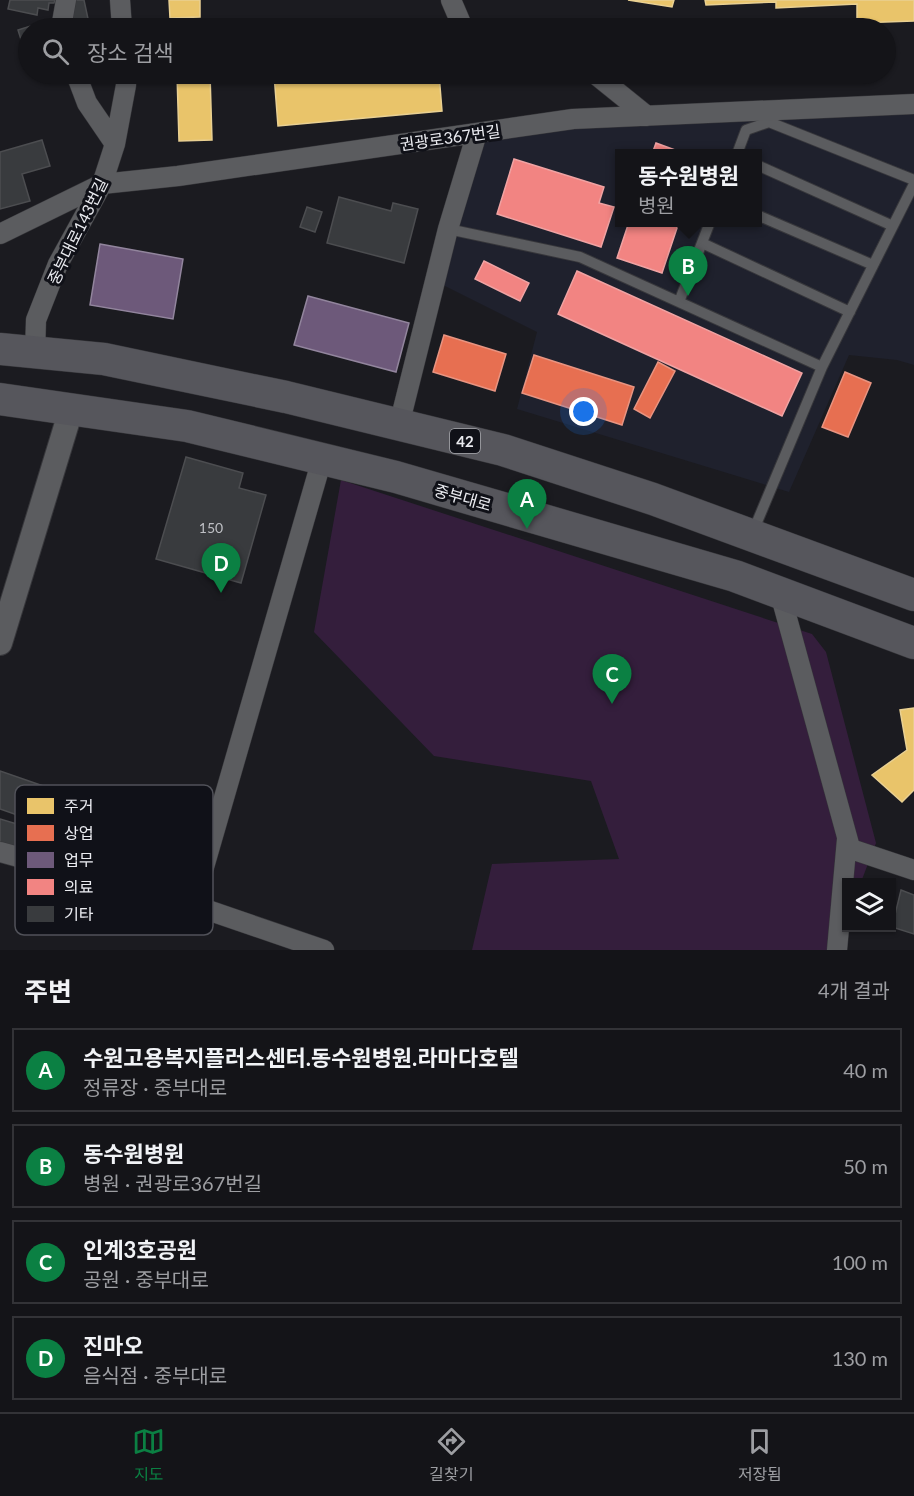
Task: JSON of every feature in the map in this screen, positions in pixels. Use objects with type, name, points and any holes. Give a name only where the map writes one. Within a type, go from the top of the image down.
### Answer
[{"type":"main road","name":"42","points":[[0,349],[104,359],[286,397],[503,450],[751,535],[914,595]]},
{"type":"main road","name":"중부대로","points":[[0,399],[187,426],[322,459],[713,569],[914,644]]},
{"type":"street","points":[[63,18],[66,0]]},
{"type":"street","points":[[120,0],[121,18]]},
{"type":"street","points":[[451,0],[459,18]]},
{"type":"street","points":[[80,84],[87,103],[115,144]]},
{"type":"street","name":"중부대로143번길","points":[[36,353],[36,320],[54,273],[102,184],[115,144],[126,84]]},
{"type":"street","points":[[607,84],[647,116]]},
{"type":"street","name":"권광로367번길","points":[[0,234],[102,184],[178,176],[573,119],[914,104]]},
{"type":"street","points":[[399,425],[448,229],[477,133]]},
{"type":"street","points":[[0,643],[71,410]]},
{"type":"street","points":[[213,839],[322,459]]},
{"type":"street","points":[[780,593],[851,849],[914,870]]},
{"type":"street","points":[[837,950],[847,839]]},
{"type":"street","points":[[0,852],[15,856]]},
{"type":"street","points":[[213,912],[324,950]]},
{"type":"lane","points":[[739,149],[746,130],[769,122],[914,182],[822,367],[751,535]]},
{"type":"lane","points":[[762,167],[893,226]]},
{"type":"lane","points":[[762,217],[873,265]]},
{"type":"lane","points":[[679,302],[708,227]]},
{"type":"lane","points":[[448,229],[580,257],[822,367]]},
{"type":"lane","points":[[702,243],[850,312]]},
{"type":"shaded area","points":[[914,109],[914,365],[897,360],[849,355],[789,492],[517,409],[537,332],[443,285],[481,138],[577,122]]},
{"type":"shaded area","points":[[341,480],[812,634],[826,652],[876,843],[863,878],[842,878],[841,950],[472,950],[492,864],[619,859],[591,781],[434,756],[314,632]]},
{"type":"building: 주거","points":[[169,0],[200,0],[200,17],[170,18]]},
{"type":"building: 주거","points":[[628,0],[674,0],[672,7]]},
{"type":"building: 주거","points":[[705,0],[914,0],[914,21],[896,22],[896,18],[857,18],[857,4],[776,8],[776,2],[706,5]]},
{"type":"building: 주거","points":[[177,84],[210,84],[212,140],[179,141]]},
{"type":"building: 주거","points":[[275,84],[440,84],[442,111],[278,126]]},
{"type":"building: 주거","points":[[914,708],[914,790],[902,802],[872,775],[907,750],[900,710]]},
{"type":"building: 상업","points":[[444,335],[506,354],[495,391],[433,372]]},
{"type":"building: 상업","points":[[534,355],[634,387],[622,425],[522,393]]},
{"type":"building: 상업","points":[[658,362],[675,371],[650,418],[634,409]]},
{"type":"building: 상업","points":[[845,372],[871,383],[848,437],[822,427]]},
{"type":"building: 업무","points":[[100,244],[183,259],[173,319],[90,305]]},
{"type":"building: 업무","points":[[308,296],[409,323],[396,372],[294,345]]},
{"type":"building: 의료","points":[[656,143],[672,149],[654,149]]},
{"type":"building: 의료","points":[[514,159],[604,187],[599,203],[614,207],[601,247],[497,214]]},
{"type":"building: 의료","points":[[627,227],[677,227],[662,273],[617,258]]},
{"type":"building: 의료","points":[[484,261],[529,283],[520,301],[475,279]]},
{"type":"building: 의료","points":[[577,271],[802,373],[782,416],[558,314]]},
{"type":"building: 기타","points":[[10,0],[55,0],[54,3],[49,3],[48,10],[38,8],[37,15],[8,9]]},
{"type":"building: 기타","points":[[72,0],[84,0],[88,18],[71,18]]},
{"type":"building: 기타","points":[[42,140],[50,166],[22,174],[30,201],[0,209],[0,152]]},
{"type":"building: 기타","points":[[339,197],[391,211],[393,203],[418,209],[404,263],[327,243]]},
{"type":"building: 기타","points":[[307,207],[322,212],[315,232],[300,227]]},
{"type":"building: 기타","points":[[186,457],[243,473],[239,488],[266,495],[241,583],[156,559]]},
{"type":"building: 기타","points":[[0,771],[40,785],[15,785],[15,814],[0,809]]},
{"type":"building: 기타","points":[[0,819],[15,823],[15,851],[0,847]]},
{"type":"building: 기타","points":[[901,890],[914,895],[914,934],[896,928],[896,911]]},
{"type":"place","name":"동수원병원","points":[[688,296]]},
{"type":"place","name":"수원고용복지플러스센터.동수원병원.라마다호텔","points":[[527,529]]},
{"type":"place","name":"진마오","points":[[221,593]]},
{"type":"place","name":"인계3호공원","points":[[612,704]]}]
